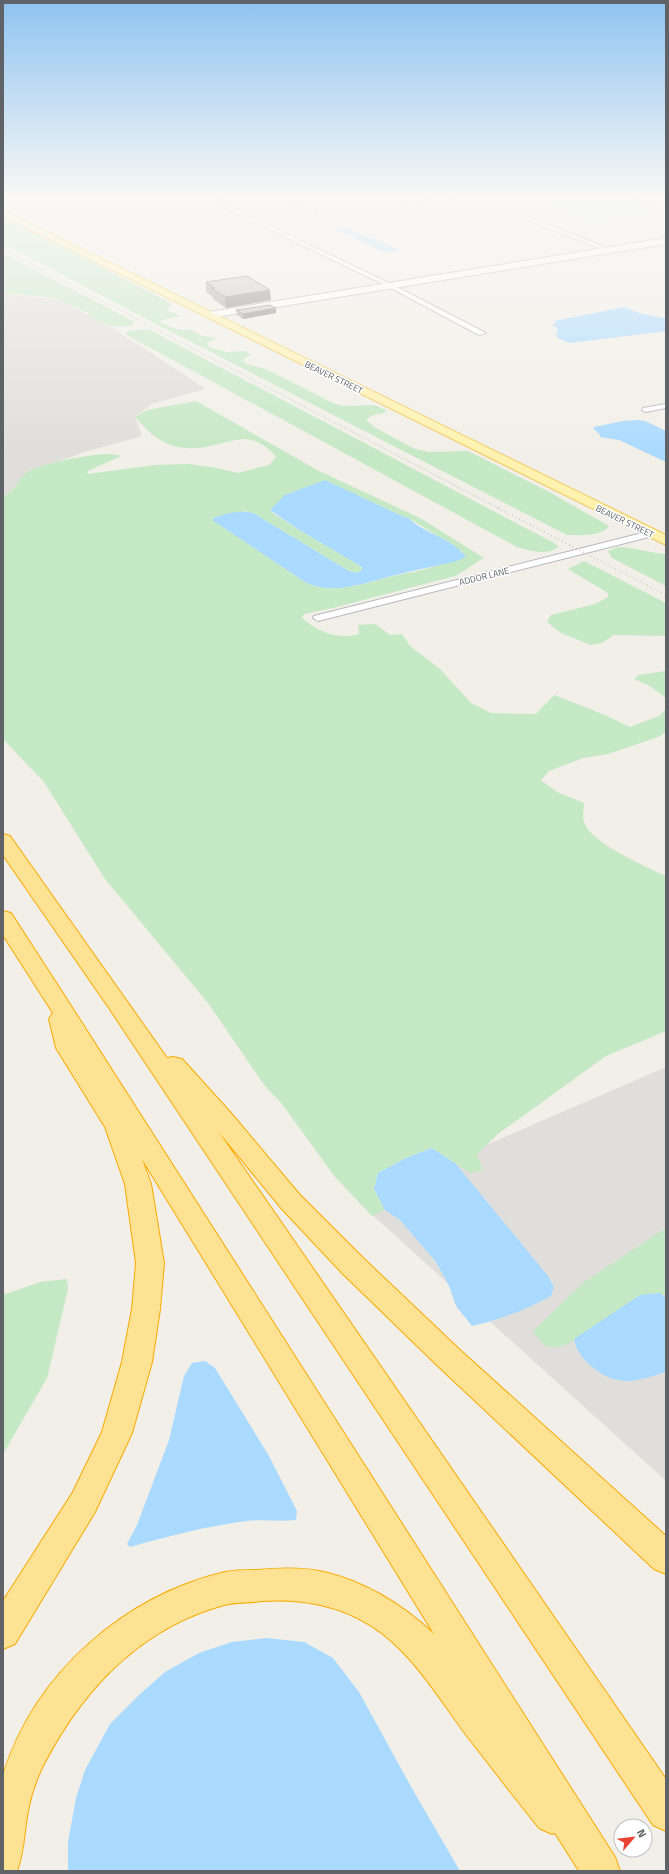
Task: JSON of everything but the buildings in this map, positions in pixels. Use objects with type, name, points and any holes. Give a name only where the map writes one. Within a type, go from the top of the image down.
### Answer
[{"type":"highway","points":[[3,840],[117,1003],[666,1812]]},
{"type":"highway","points":[[3,918],[56,1000],[601,1871]]},
{"type":"highway","points":[[3,1632],[84,1502],[117,1433],[137,1362],[146,1310],[150,1263],[138,1184],[117,1126],[68,1048],[56,1000]]},
{"type":"highway","points":[[117,1003],[221,1118],[291,1202],[352,1265],[450,1359],[666,1558]]},
{"type":"highway","points":[[3,1857],[10,1809],[18,1778],[33,1745],[69,1688],[121,1640],[144,1622],[171,1606],[234,1586],[261,1583],[328,1589],[354,1599],[380,1612],[409,1634],[434,1659],[480,1722],[594,1871]]},
{"type":"main road","name":"BEAVER STREET","points":[[143,282],[666,541]]},
{"type":"street","points":[[384,282],[482,333]]},
{"type":"street","points":[[209,315],[405,282]]},
{"type":"street","points":[[646,410],[666,406]]},
{"type":"street","name":"ADDOR LANE","points":[[318,618],[650,534]]},
{"type":"shaded area","points":[[3,294],[60,300],[114,329],[206,389],[151,404],[135,417],[142,436],[85,452],[26,473],[8,494],[3,495]]},
{"type":"shaded area","points":[[666,1067],[666,1481],[357,1201]]},
{"type":"green space","points":[[3,282],[59,282],[133,321],[134,324],[122,327],[111,326],[94,319],[89,316],[88,313],[60,300],[47,297],[3,293]]},
{"type":"green space","points":[[77,282],[131,282],[172,304],[167,310],[180,316],[159,322],[176,329],[191,330],[202,336],[217,338],[207,343],[209,347],[227,352],[246,351],[251,355],[242,360],[246,364],[266,369],[333,403],[343,406],[374,405],[386,410],[384,413],[373,415],[366,420],[374,427],[413,448],[428,452],[468,451],[551,493],[609,526],[605,530],[596,534],[567,535]]},
{"type":"green space","points":[[148,329],[559,547],[554,550],[544,552],[517,547],[125,334],[128,331]]},
{"type":"green space","points":[[196,401],[317,470],[420,518],[484,558],[455,576],[333,608],[304,614],[302,618],[308,623],[329,634],[343,636],[359,634],[358,625],[375,624],[390,635],[402,634],[410,646],[440,669],[471,703],[491,713],[536,714],[554,695],[605,715],[630,727],[659,716],[666,709],[666,732],[658,737],[608,754],[583,758],[549,771],[541,780],[557,792],[584,803],[584,822],[588,830],[597,838],[620,854],[666,876],[666,1031],[606,1056],[498,1134],[477,1154],[483,1170],[470,1173],[432,1148],[406,1158],[378,1173],[374,1189],[385,1210],[372,1216],[335,1177],[282,1104],[265,1086],[208,1003],[105,879],[44,782],[3,739],[3,496],[11,492],[24,475],[33,469],[92,455],[114,454],[121,456],[88,471],[87,474],[155,465],[188,464],[217,468],[238,473],[269,465],[276,457],[262,444],[248,439],[233,440],[199,448],[171,445],[156,437],[135,417],[147,410]],"holes":[[[361,497],[409,518],[463,552],[426,569],[364,584],[340,588],[316,586],[305,582],[213,520],[245,511],[253,513],[349,571],[357,573],[362,570],[362,567],[296,528],[270,510],[283,498]]]},
{"type":"green space","points":[[618,547],[666,554],[666,586],[612,558],[608,551]]},
{"type":"green space","points":[[584,561],[666,603],[666,636],[614,635],[602,643],[591,645],[561,633],[547,622],[551,615],[595,604],[608,597],[608,593],[568,569]]},
{"type":"green space","points":[[666,671],[666,698],[650,686],[634,679],[639,675]]},
{"type":"green space","points":[[666,1228],[666,1294],[640,1295],[568,1344],[551,1347],[540,1341],[533,1331],[584,1282]]},
{"type":"green space","points":[[67,1279],[68,1289],[47,1378],[3,1454],[3,1295],[40,1282]]},
{"type":"water","points":[[624,307],[639,313],[666,319],[666,331],[569,343],[558,338],[555,334],[558,334],[558,328],[551,325],[557,323],[554,321]]},
{"type":"water","points":[[623,421],[645,421],[666,431],[666,462],[619,440],[600,437],[600,435],[593,428]]},
{"type":"water","points":[[325,480],[409,518],[422,528],[446,540],[460,550],[466,557],[454,562],[407,572],[359,585],[326,588],[305,582],[212,520],[218,516],[233,512],[253,513],[349,571],[357,573],[362,570],[362,567],[296,528],[270,510],[285,495]]},
{"type":"water","points":[[432,1148],[456,1164],[548,1276],[554,1287],[551,1296],[513,1314],[472,1326],[456,1306],[449,1286],[436,1262],[400,1220],[385,1210],[374,1189],[378,1173],[406,1158]]},
{"type":"water","points":[[660,1293],[666,1298],[666,1372],[645,1378],[626,1381],[608,1377],[590,1365],[576,1347],[574,1339],[640,1295]]},
{"type":"water","points":[[205,1361],[215,1368],[269,1456],[297,1511],[296,1520],[253,1520],[232,1523],[188,1532],[130,1547],[127,1544],[137,1525],[169,1440],[184,1376],[192,1363]]},
{"type":"water","points":[[266,1638],[304,1642],[333,1658],[359,1692],[414,1792],[460,1871],[68,1871],[68,1842],[76,1798],[85,1770],[110,1724],[165,1672],[199,1653],[232,1642]]},
{"type":"railway","points":[[67,282],[500,509]]},
{"type":"railway","points":[[498,508],[666,595]]}]
